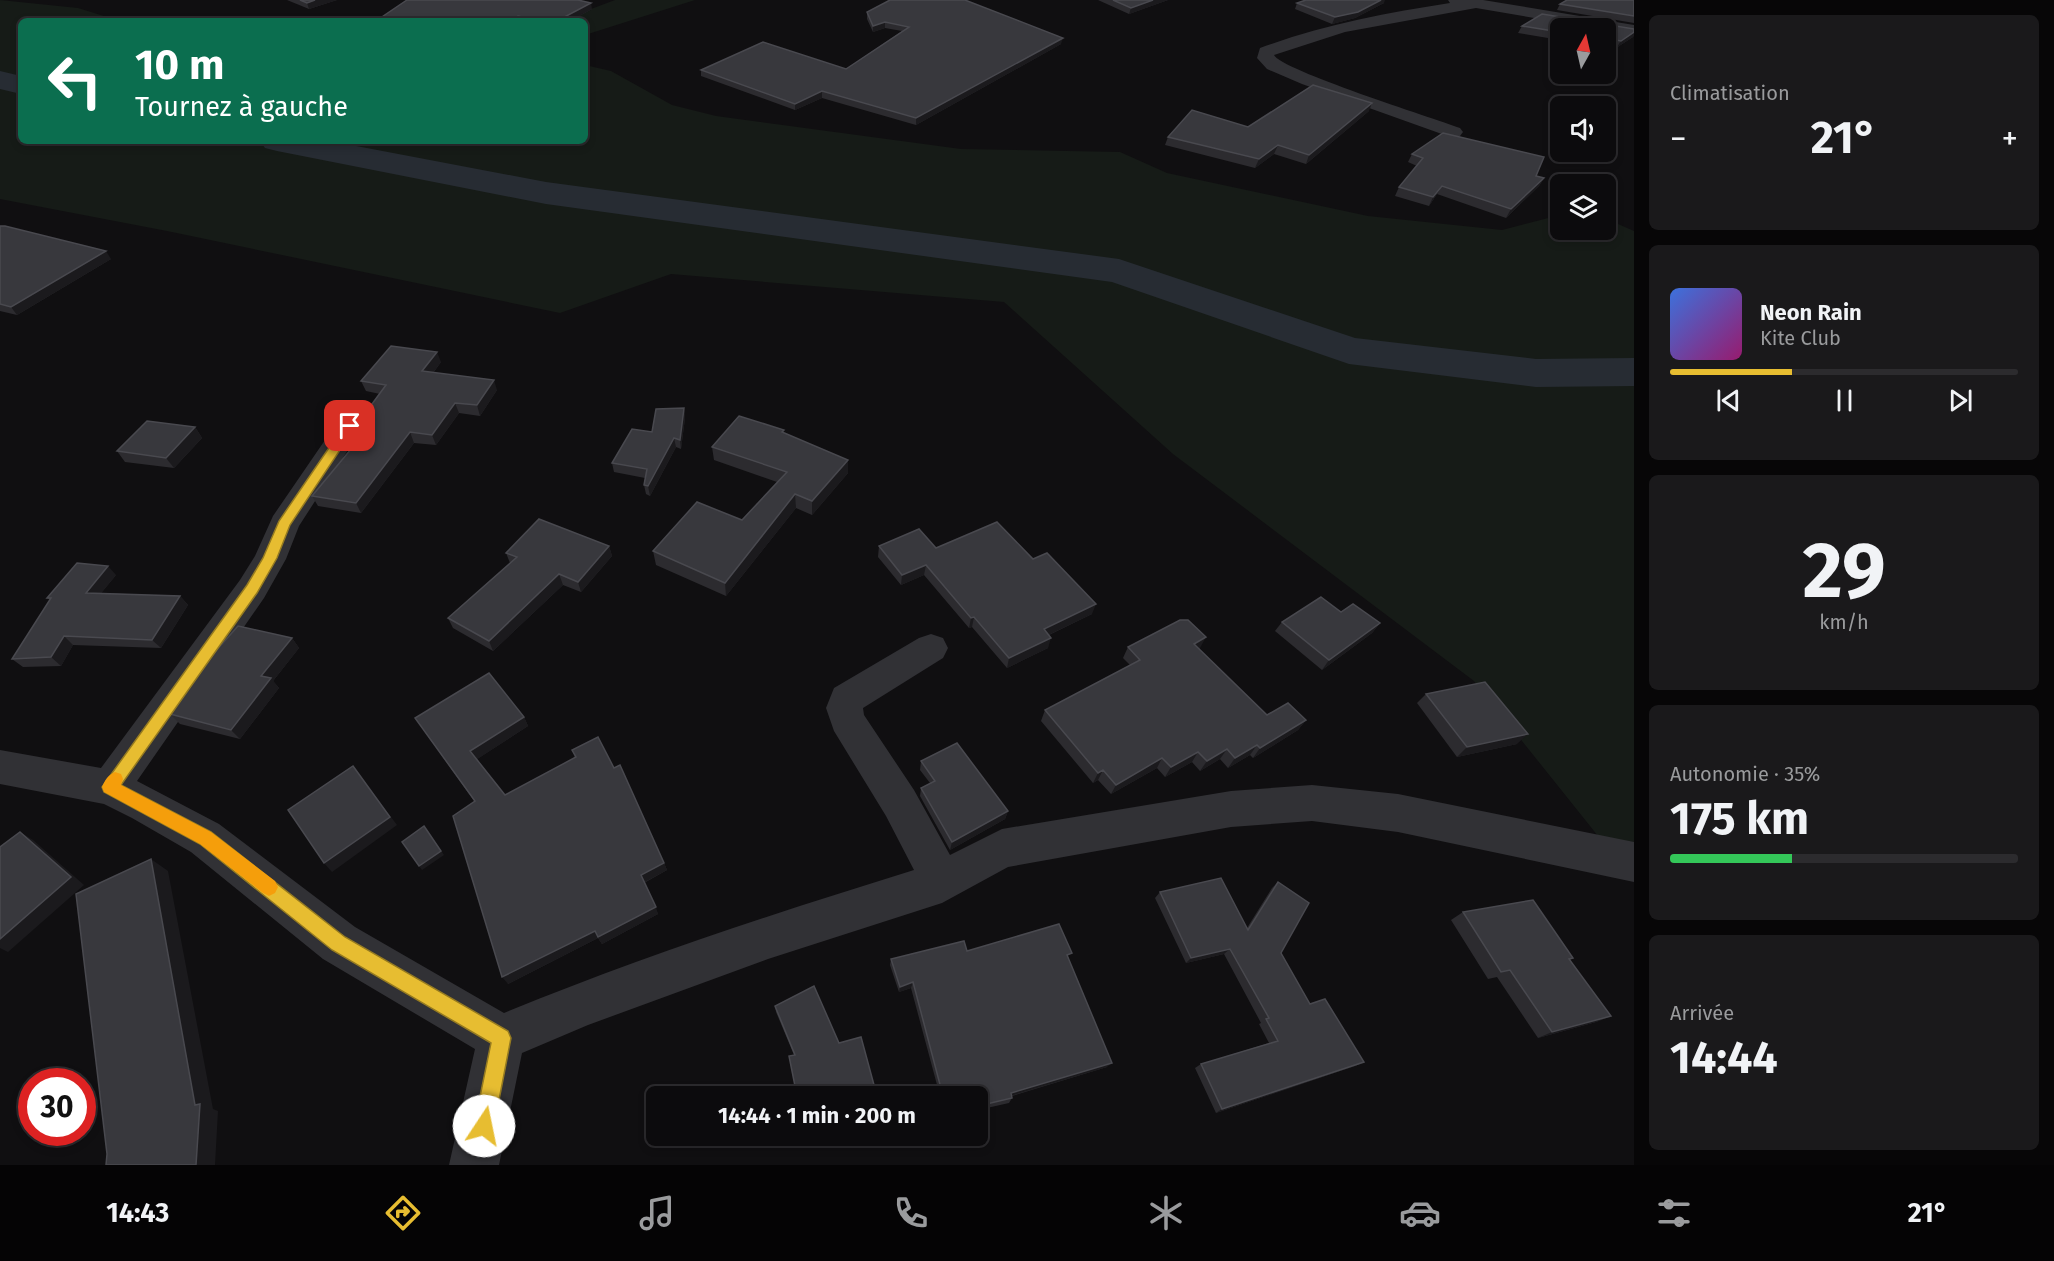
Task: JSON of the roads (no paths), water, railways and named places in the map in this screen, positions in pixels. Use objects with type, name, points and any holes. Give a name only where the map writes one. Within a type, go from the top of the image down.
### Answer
[{"type":"street","points":[[1455,0],[1634,30]]},
{"type":"street","points":[[1453,132],[1308,80],[1273,64],[1265,58],[1266,51],[1323,31],[1473,4]]},
{"type":"street","points":[[110,787],[252,589],[270,558],[284,524],[360,411]]},
{"type":"street","points":[[931,648],[848,699],[844,708],[847,720],[900,803],[942,882]]},
{"type":"street","points":[[0,767],[110,787],[206,838],[339,943],[501,1038]]},
{"type":"street","points":[[501,1038],[585,1003],[747,945],[942,882],[1002,849],[1231,809],[1312,803],[1398,813],[1634,862]]},
{"type":"street","points":[[474,1165],[501,1038]]},
{"type":"waterway","points":[[0,80],[18,84]]},
{"type":"waterway","points":[[293,144],[546,193],[1119,271],[1349,351],[1536,373],[1634,372]]}]
